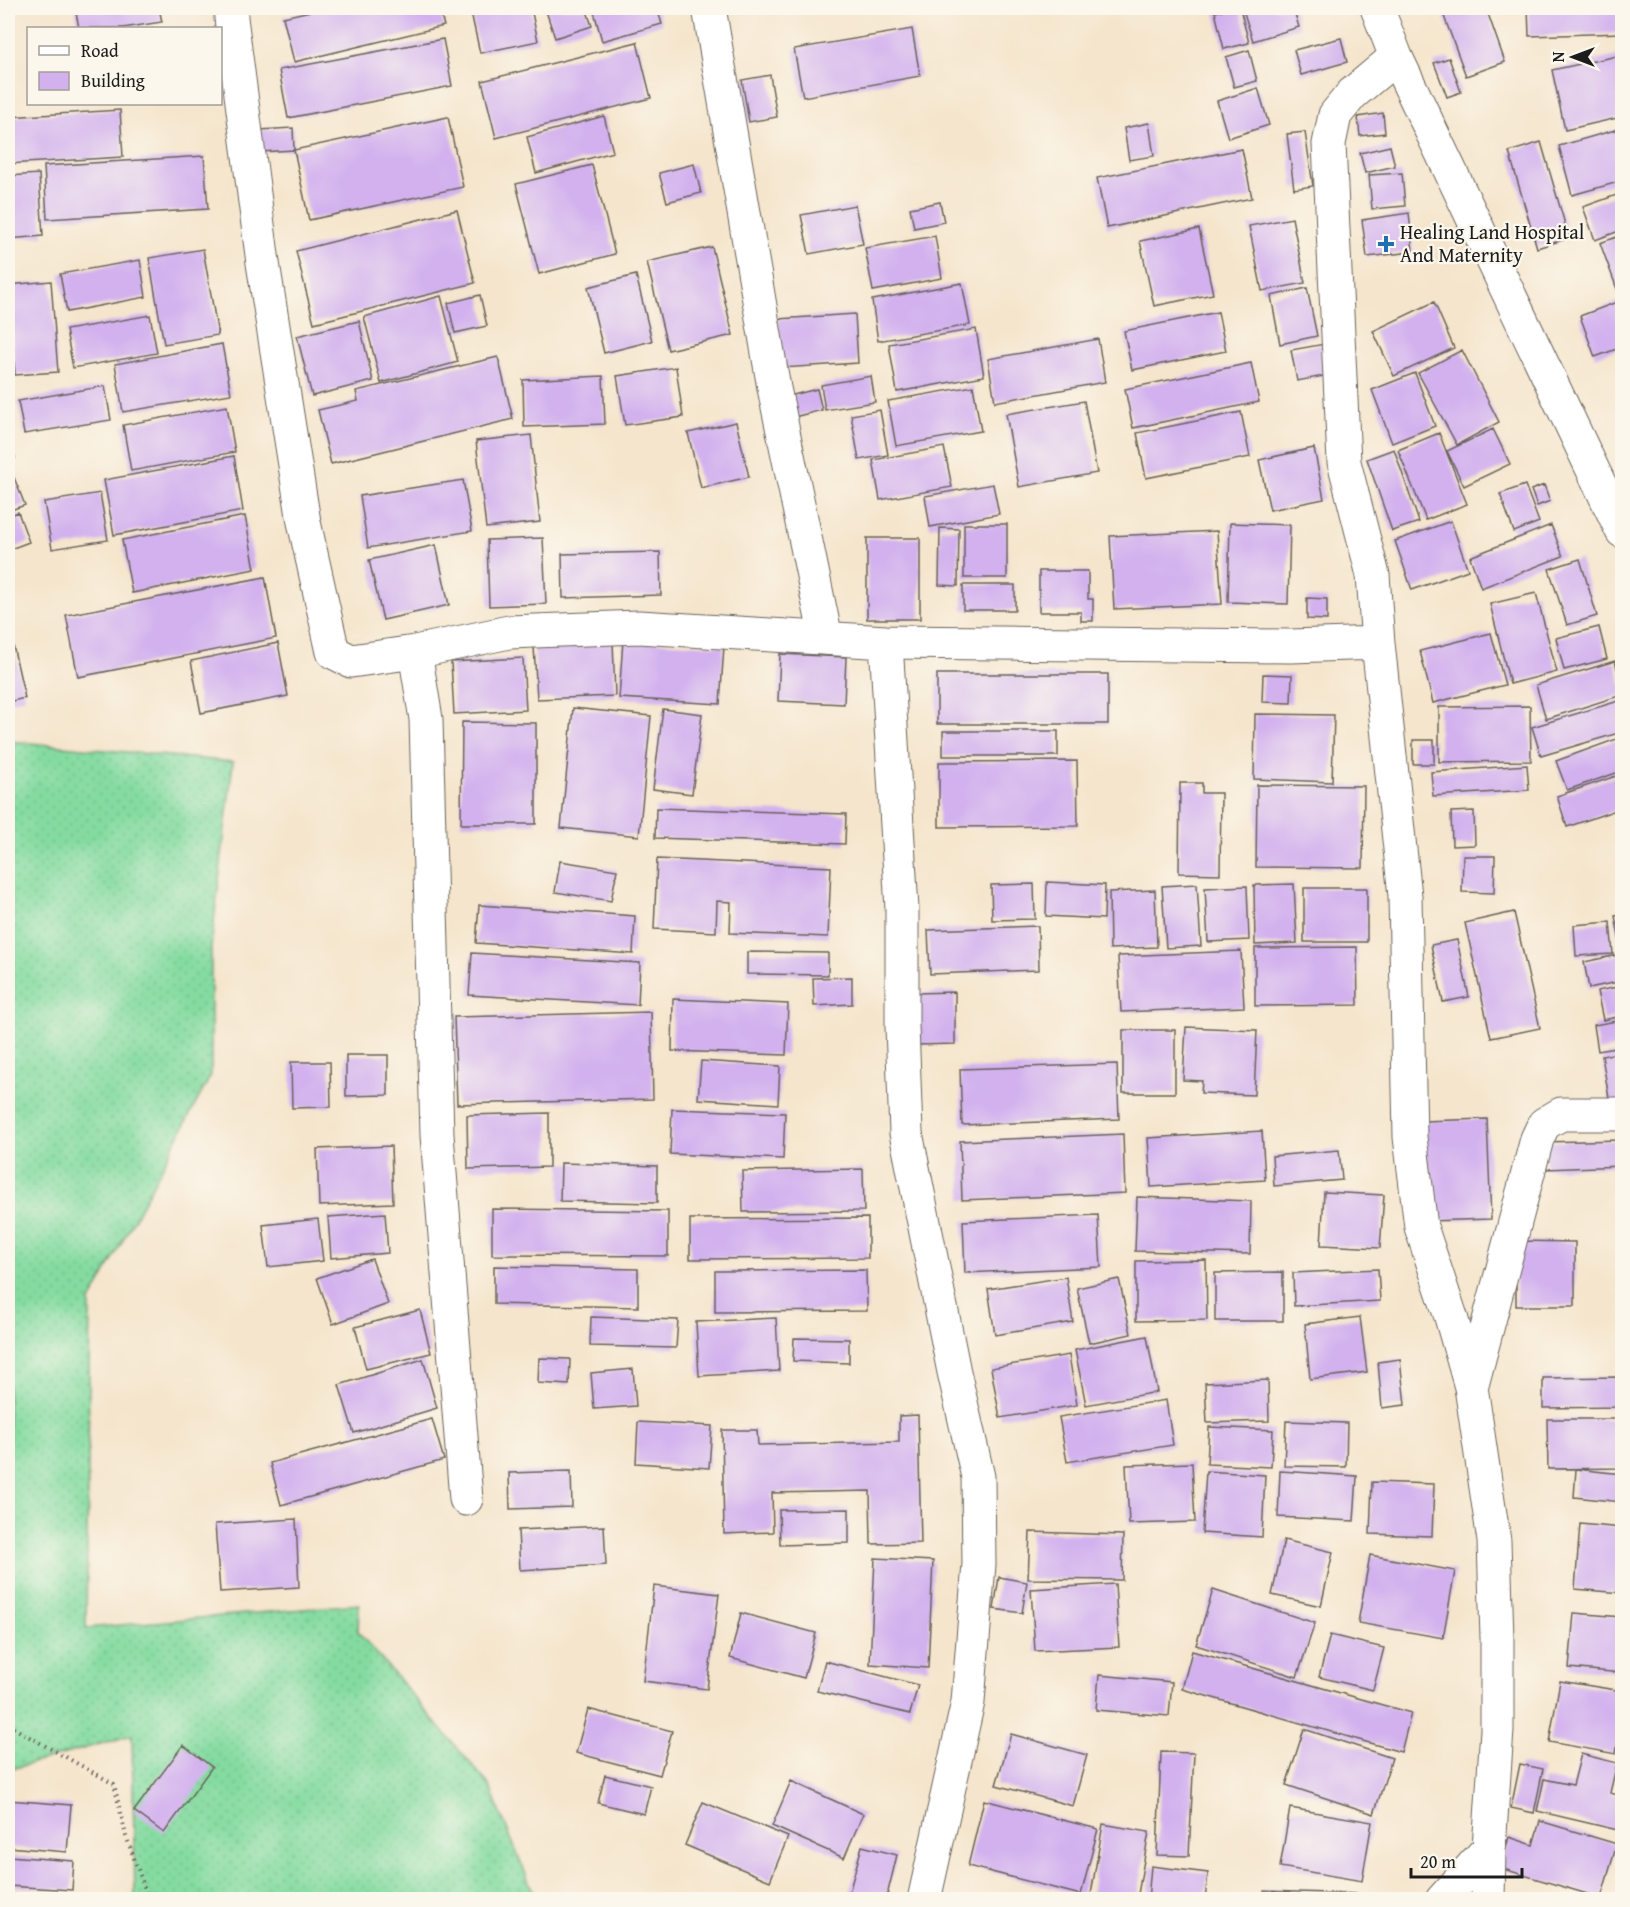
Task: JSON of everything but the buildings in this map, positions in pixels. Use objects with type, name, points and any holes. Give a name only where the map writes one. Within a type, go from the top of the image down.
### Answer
[{"type":"street","points":[[231,8],[265,275],[304,522],[333,652],[351,661],[415,652],[508,632],[639,627],[886,642],[1291,646],[1378,643]]},
{"type":"street","points":[[709,8],[774,388],[826,638]]},
{"type":"street","points":[[1377,8],[1396,57],[1623,531]]},
{"type":"street","points":[[1396,57],[1352,94],[1335,115],[1329,144],[1344,462],[1373,575],[1405,896],[1410,1137],[1421,1227],[1472,1387],[1494,1541],[1497,1730],[1488,1899]]},
{"type":"street","points":[[886,642],[902,909],[902,1026],[906,1133],[954,1372],[978,1477],[979,1564],[968,1702],[924,1899]]},
{"type":"street","points":[[415,652],[426,719],[437,1135],[466,1499]]},
{"type":"street","points":[[1472,1387],[1537,1139],[1544,1124],[1561,1114],[1623,1114]]},
{"type":"street","points":[[1442,1899],[1489,1848]]},
{"type":"path","points":[[8,1725],[114,1784],[126,1836],[149,1899]]},
{"type":"green space","points":[[8,741],[233,762],[211,947],[211,1075],[90,1302],[86,1628],[359,1604],[358,1632],[489,1785],[536,1899],[135,1899],[132,1735],[8,1770]]},
{"type":"place","name":"Healing Land Hospital And Maternity","points":[[1386,244]]}]
